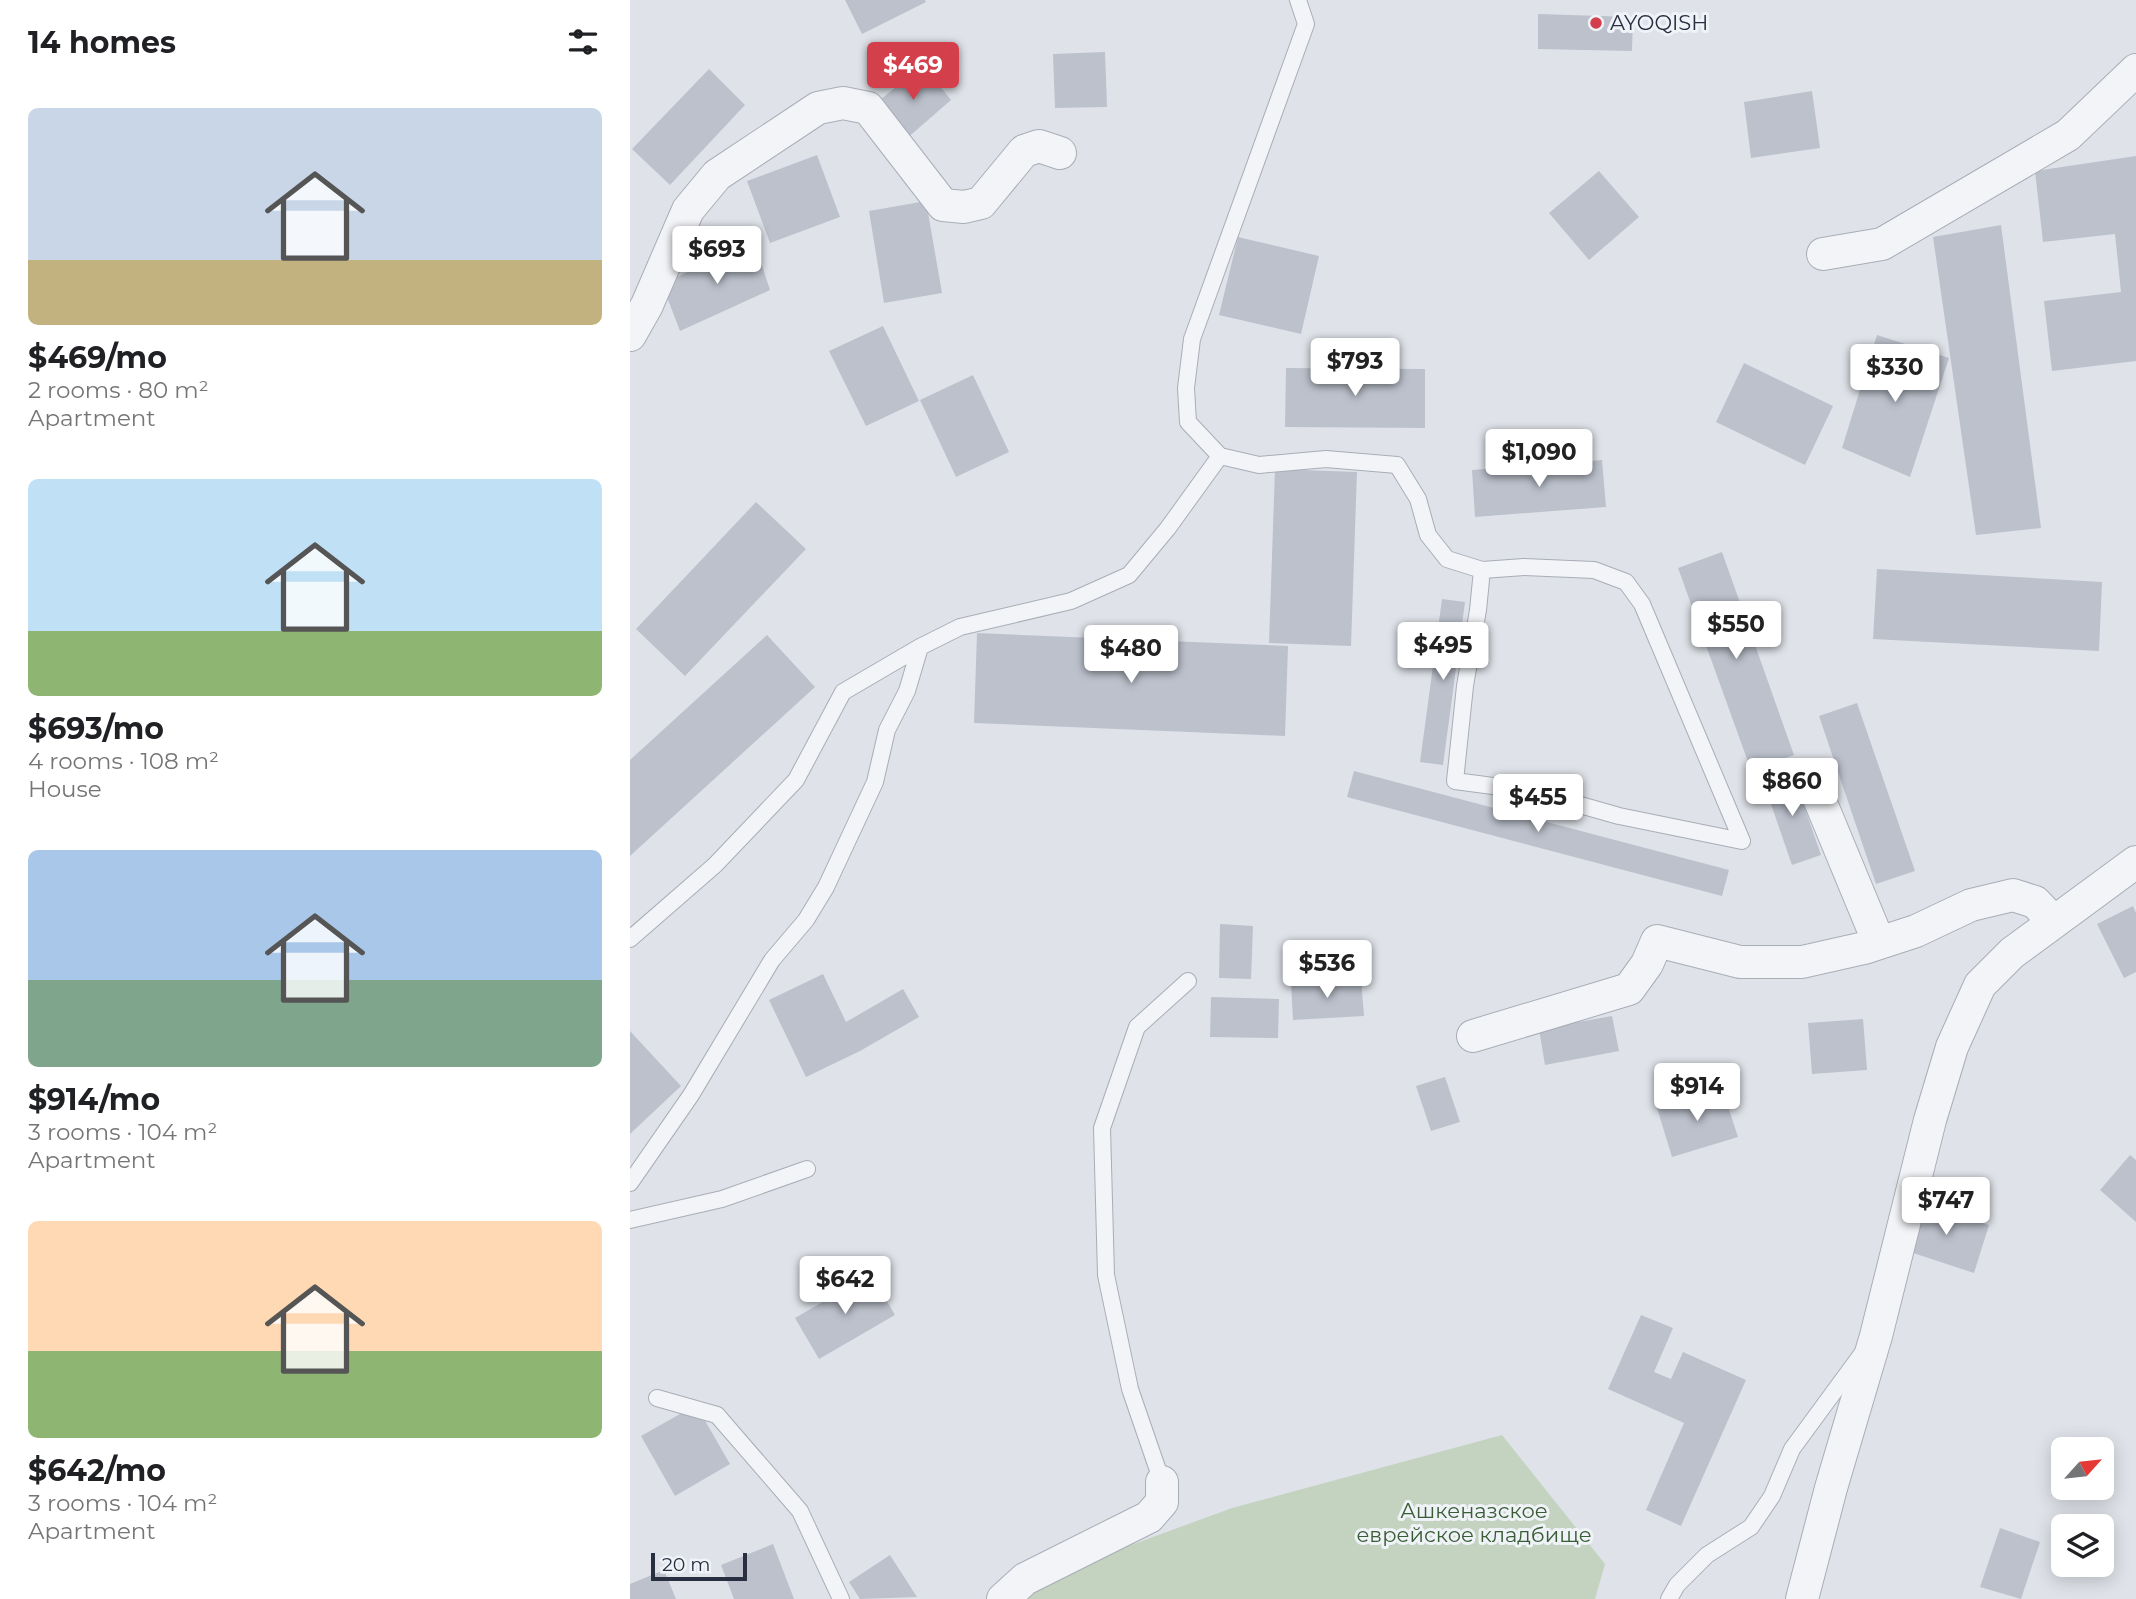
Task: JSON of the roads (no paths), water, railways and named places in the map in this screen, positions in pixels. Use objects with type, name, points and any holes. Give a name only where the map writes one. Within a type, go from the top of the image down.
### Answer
[{"type":"street","points":[[1823,254],[1882,244],[1917,224],[2068,135],[2136,70]]},
{"type":"street","points":[[630,335],[647,305],[688,210],[717,175],[818,108],[843,103],[868,108],[943,205],[964,207],[981,203],[1024,151],[1039,146],[1060,153]]},
{"type":"street","points":[[1811,779],[1879,943]]},
{"type":"street","points":[[1802,1599],[1831,1488],[1876,1336],[1907,1205],[1952,1047],[1980,985],[2012,953],[2136,862]]},
{"type":"street","points":[[1473,1036],[1629,989],[1647,964],[1657,941],[1740,962],[1801,962],[1879,943],[1916,931],[1971,905],[2013,895],[2035,902],[2054,922]]},
{"type":"street","points":[[1003,1599],[1025,1579],[1149,1517],[1162,1502],[1162,1482]]},
{"type":"lane","points":[[1297,0],[1306,24],[1192,339],[1186,388],[1188,422],[1220,456],[1259,465],[1326,459],[1397,465],[1418,499],[1428,535],[1447,559],[1482,570],[1524,567],[1594,570],[1626,582],[1642,604],[1742,841],[1619,816],[1531,791],[1455,781],[1465,685],[1479,610],[1482,570]]},
{"type":"lane","points":[[630,939],[715,865],[796,780],[843,692],[960,627],[1071,601],[1129,575],[1168,528],[1220,456]]},
{"type":"lane","points":[[630,1184],[691,1095],[772,960],[806,920],[826,887],[875,782],[887,730],[907,691],[920,647]]},
{"type":"lane","points":[[1162,1482],[1130,1389],[1106,1275],[1102,1128],[1137,1027],[1188,981]]},
{"type":"lane","points":[[630,1220],[722,1199],[807,1169]]},
{"type":"lane","points":[[1669,1599],[1677,1585],[1707,1555],[1751,1527],[1772,1496],[1792,1449],[1876,1336]]},
{"type":"lane","points":[[657,1398],[718,1415],[800,1511],[842,1599]]},
{"type":"place","name":"AYOQISH","points":[[1596,23]]},
{"type":"park label","name":"Ашкеназское еврейское кладбище","points":[[1474,1523]]}]
